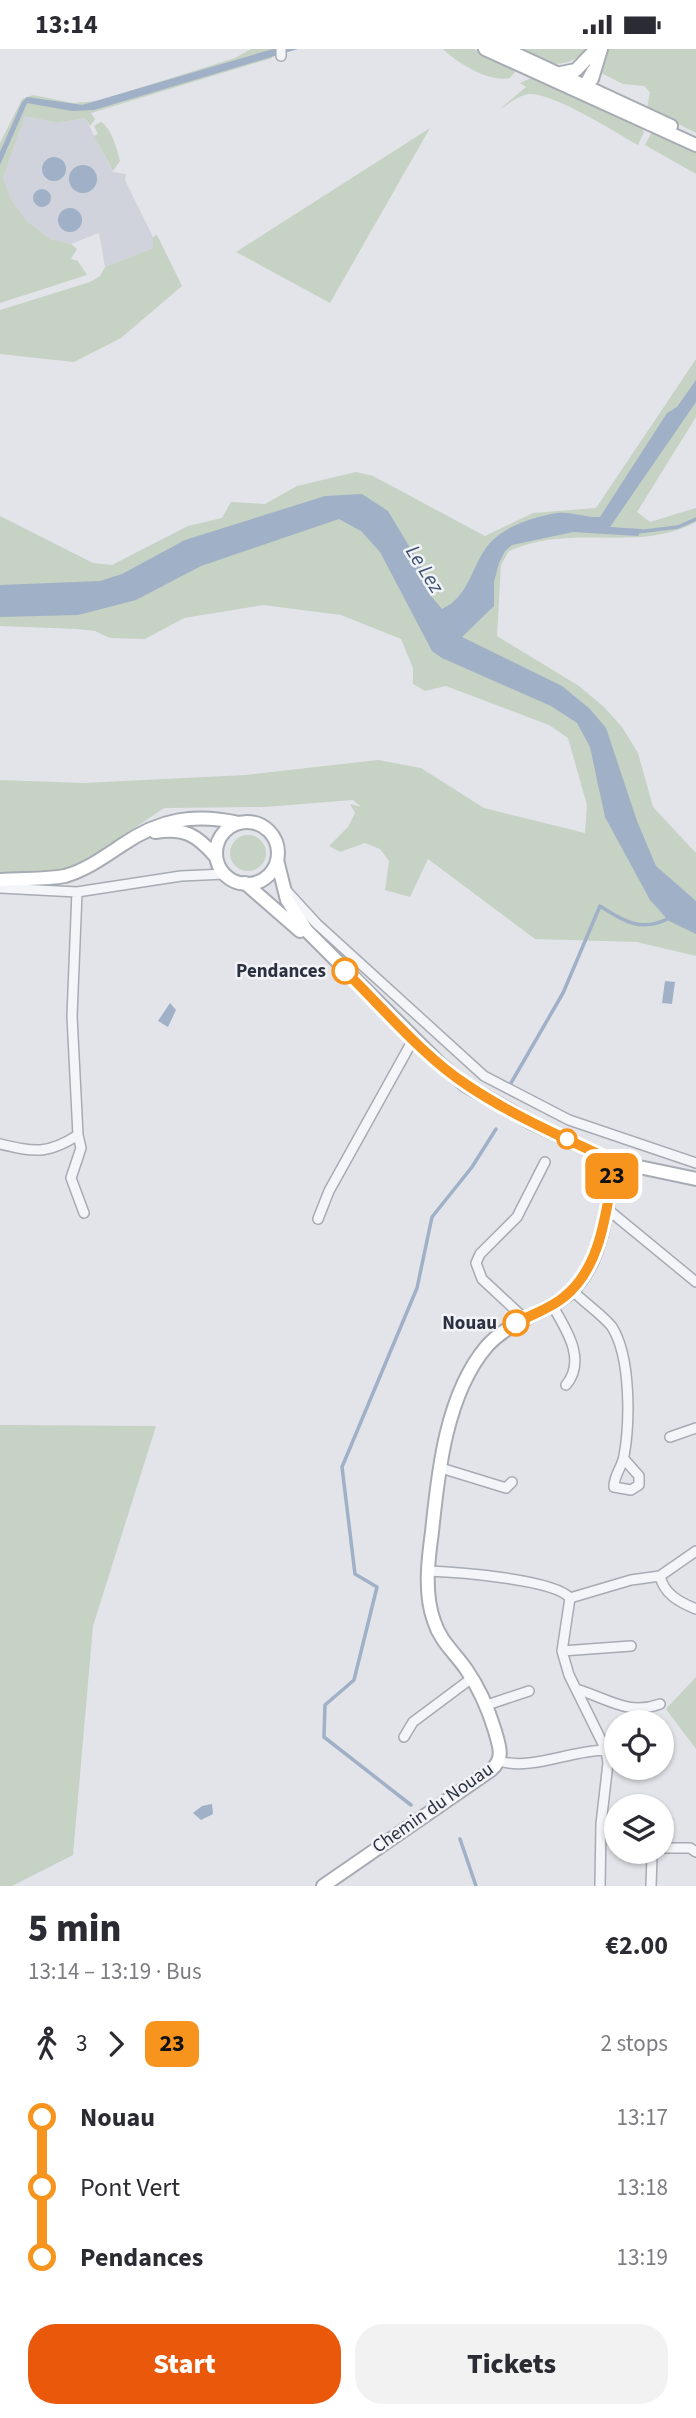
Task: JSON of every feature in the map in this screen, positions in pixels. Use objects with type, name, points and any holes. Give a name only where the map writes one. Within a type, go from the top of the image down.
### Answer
[{"type":"street","points":[[485,49],[545,78],[602,93],[696,143]]},
{"type":"street","points":[[505,49],[696,143]]},
{"type":"street","points":[[579,86],[598,49]]},
{"type":"street","points":[[558,73],[588,68]]},
{"type":"street","points":[[588,68],[592,84],[602,93]]},
{"type":"street","points":[[0,880],[64,876],[91,865],[138,835],[170,820],[222,819],[256,824],[271,834],[276,842],[281,885],[299,920],[331,956],[465,1085],[532,1123],[615,1162],[696,1179]]},
{"type":"street","points":[[216,857],[219,839],[232,826],[240,823]]},
{"type":"street","points":[[138,835],[174,829],[190,832],[200,838],[216,857],[225,874]]},
{"type":"street","points":[[245,883],[261,880],[277,860]]},
{"type":"street","points":[[0,888],[77,892],[190,874],[225,874],[245,883],[331,956]]},
{"type":"street","points":[[281,885],[317,924],[450,1048],[484,1076],[569,1120],[696,1163]]},
{"type":"street","points":[[77,892],[72,1016],[78,1135],[82,1147],[71,1178],[84,1213]]},
{"type":"street","points":[[318,1219],[346,1161],[409,1047],[416,1040]]},
{"type":"street","points":[[0,1144],[42,1152],[61,1146],[78,1135]]},
{"type":"street","points":[[524,1319],[482,1279],[476,1263],[480,1254],[517,1217],[545,1162]]},
{"type":"street","name":"Chemin du Nouau","points":[[323,1886],[491,1770],[500,1761],[500,1751],[487,1705],[472,1678],[442,1640],[434,1622],[428,1571],[441,1468],[451,1423],[470,1372],[493,1341],[572,1290],[594,1255],[615,1162]]},
{"type":"street","points":[[606,1208],[696,1282]]},
{"type":"street","points":[[572,1290],[611,1325],[622,1349],[626,1370],[624,1459]]},
{"type":"street","points":[[552,1305],[566,1330],[577,1364],[575,1374],[566,1385]]},
{"type":"street","points":[[670,1437],[696,1427]]},
{"type":"street","points":[[441,1468],[506,1488],[512,1482]]},
{"type":"street","points":[[570,1598],[631,1580],[660,1576],[696,1551]]},
{"type":"street","points":[[428,1571],[540,1585],[565,1593],[570,1598]]},
{"type":"street","points":[[660,1576],[663,1587],[682,1603],[696,1609]]},
{"type":"street","points":[[570,1598],[562,1651],[576,1689],[604,1747]]},
{"type":"street","points":[[562,1651],[631,1646]]},
{"type":"street","points":[[404,1737],[413,1721],[472,1678]]},
{"type":"street","points":[[576,1689],[626,1709],[639,1710],[660,1704]]},
{"type":"street","points":[[487,1705],[529,1691]]},
{"type":"street","points":[[500,1761],[520,1765],[567,1754],[604,1751]]},
{"type":"street","points":[[600,1886],[601,1824],[606,1780]]},
{"type":"street","points":[[674,1848],[690,1848],[696,1852]]},
{"type":"street","points":[[650,1886],[651,1864]]},
{"type":"shaded area","points":[[25,116],[57,123],[85,118],[113,172],[126,174],[125,180],[153,237],[153,248],[105,267],[99,233],[71,244],[50,239],[28,222],[12,201],[3,178]]},
{"type":"green space","points":[[251,49],[272,49],[272,58],[91,113],[95,119],[90,126],[85,118],[57,123],[25,116],[3,178],[12,201],[28,222],[50,239],[71,244],[77,249],[71,259],[78,261],[87,275],[0,303],[0,143],[22,99],[33,95],[73,103],[98,101],[235,58]]},
{"type":"green space","points":[[443,49],[474,49],[515,72],[510,78],[493,78],[465,66]]},
{"type":"green space","points":[[513,49],[586,49],[569,62],[560,64],[542,61]]},
{"type":"green space","points":[[605,49],[696,49],[696,133],[647,108],[650,92],[644,86],[623,84],[597,71]]},
{"type":"green space","points":[[531,78],[642,128],[644,132],[638,145],[583,114],[539,95],[525,95],[500,109],[526,87],[520,83]]},
{"type":"green space","points":[[101,122],[111,134],[120,161],[113,171],[94,136],[98,134],[94,126]]},
{"type":"green space","points":[[430,128],[330,303],[236,252]]},
{"type":"green space","points":[[652,132],[696,152],[696,174],[645,145]]},
{"type":"green space","points":[[157,235],[182,286],[121,338],[74,362],[0,354],[0,310],[90,282],[100,276],[105,267],[153,248],[153,237]]},
{"type":"green space","points":[[696,359],[696,417],[637,512],[650,522],[696,508],[696,522],[651,536],[557,539],[509,551],[501,565],[497,636],[579,686],[622,727],[638,753],[653,807],[696,853],[696,956],[637,942],[535,939],[428,859],[410,897],[385,890],[389,861],[380,849],[365,843],[340,852],[329,846],[348,827],[355,813],[350,804],[361,807],[353,800],[264,807],[164,808],[64,876],[0,880],[0,780],[83,783],[246,775],[378,760],[421,768],[484,808],[585,833],[587,805],[568,738],[549,725],[446,686],[425,691],[413,684],[413,668],[401,639],[341,615],[263,605],[184,618],[145,639],[110,638],[95,631],[77,629],[0,626],[0,516],[93,563],[112,565],[188,526],[222,518],[231,502],[265,504],[297,486],[356,472],[373,476],[485,536],[533,513],[596,508]]},
{"type":"green space","points":[[248,835],[261,840],[266,853],[261,866],[248,871],[235,866],[230,853],[235,840]]},
{"type":"green space","points":[[0,1425],[156,1426],[93,1626],[73,1855],[12,1886],[0,1886]]},
{"type":"green space","points":[[696,1677],[696,1749],[674,1720],[674,1710],[666,1709]]},
{"type":"water","points":[[273,49],[298,49],[94,110],[72,111],[27,103],[0,165],[0,152],[22,102],[27,97],[82,105]]},
{"type":"water","points":[[54,157],[63,160],[66,169],[63,178],[54,181],[45,178],[42,169],[45,160]]},
{"type":"water","points":[[83,165],[93,169],[97,179],[93,189],[83,193],[73,189],[69,179],[73,169]]},
{"type":"water","points":[[42,189],[48,192],[51,198],[48,204],[42,207],[36,204],[33,198],[36,192]]},
{"type":"water","points":[[70,208],[79,211],[82,220],[79,229],[70,232],[61,229],[58,220],[61,211]]},
{"type":"water","points":[[696,380],[696,402],[610,527],[642,529],[638,536],[573,532],[512,545],[505,551],[499,563],[494,582],[494,606],[462,637],[562,686],[590,709],[606,728],[637,821],[656,866],[696,901],[696,934],[669,921],[650,900],[605,817],[590,747],[577,723],[551,706],[442,658],[432,651],[380,552],[361,531],[339,519],[201,566],[136,600],[78,615],[0,617],[0,585],[100,581],[122,574],[185,540],[325,496],[362,494],[388,511],[421,566],[431,596],[442,609],[459,596],[489,544],[511,527],[557,513],[600,517],[667,413],[677,407]]},
{"type":"water","points":[[665,981],[675,982],[672,1004],[662,1003]]},
{"type":"water","points":[[170,1003],[176,1010],[168,1027],[158,1021]]},
{"type":"water","points":[[212,1804],[213,1814],[201,1820],[193,1813],[202,1806]]},
{"type":"waterway","points":[[637,532],[678,527],[696,519]]},
{"type":"waterway","points":[[511,1083],[563,993],[600,906],[625,920],[641,925],[650,925],[669,918]]},
{"type":"waterway","points":[[324,1736],[325,1705],[354,1680],[377,1587],[355,1574],[342,1467],[417,1288],[432,1217],[472,1167],[496,1129]]},
{"type":"waterway","points":[[324,1737],[411,1805]]},
{"type":"waterway","points":[[460,1839],[476,1886]]},
{"type":"bus line","name":"23","points":[[345,971],[465,1085],[532,1123],[615,1162],[601,1233],[590,1264],[566,1296],[516,1323]]},
{"type":"place","name":"Pendances","points":[[345,971]]},
{"type":"place","name":"Nouau","points":[[516,1323]]},
{"type":"water label","name":"Le Lez","points":[[425,569]]}]
